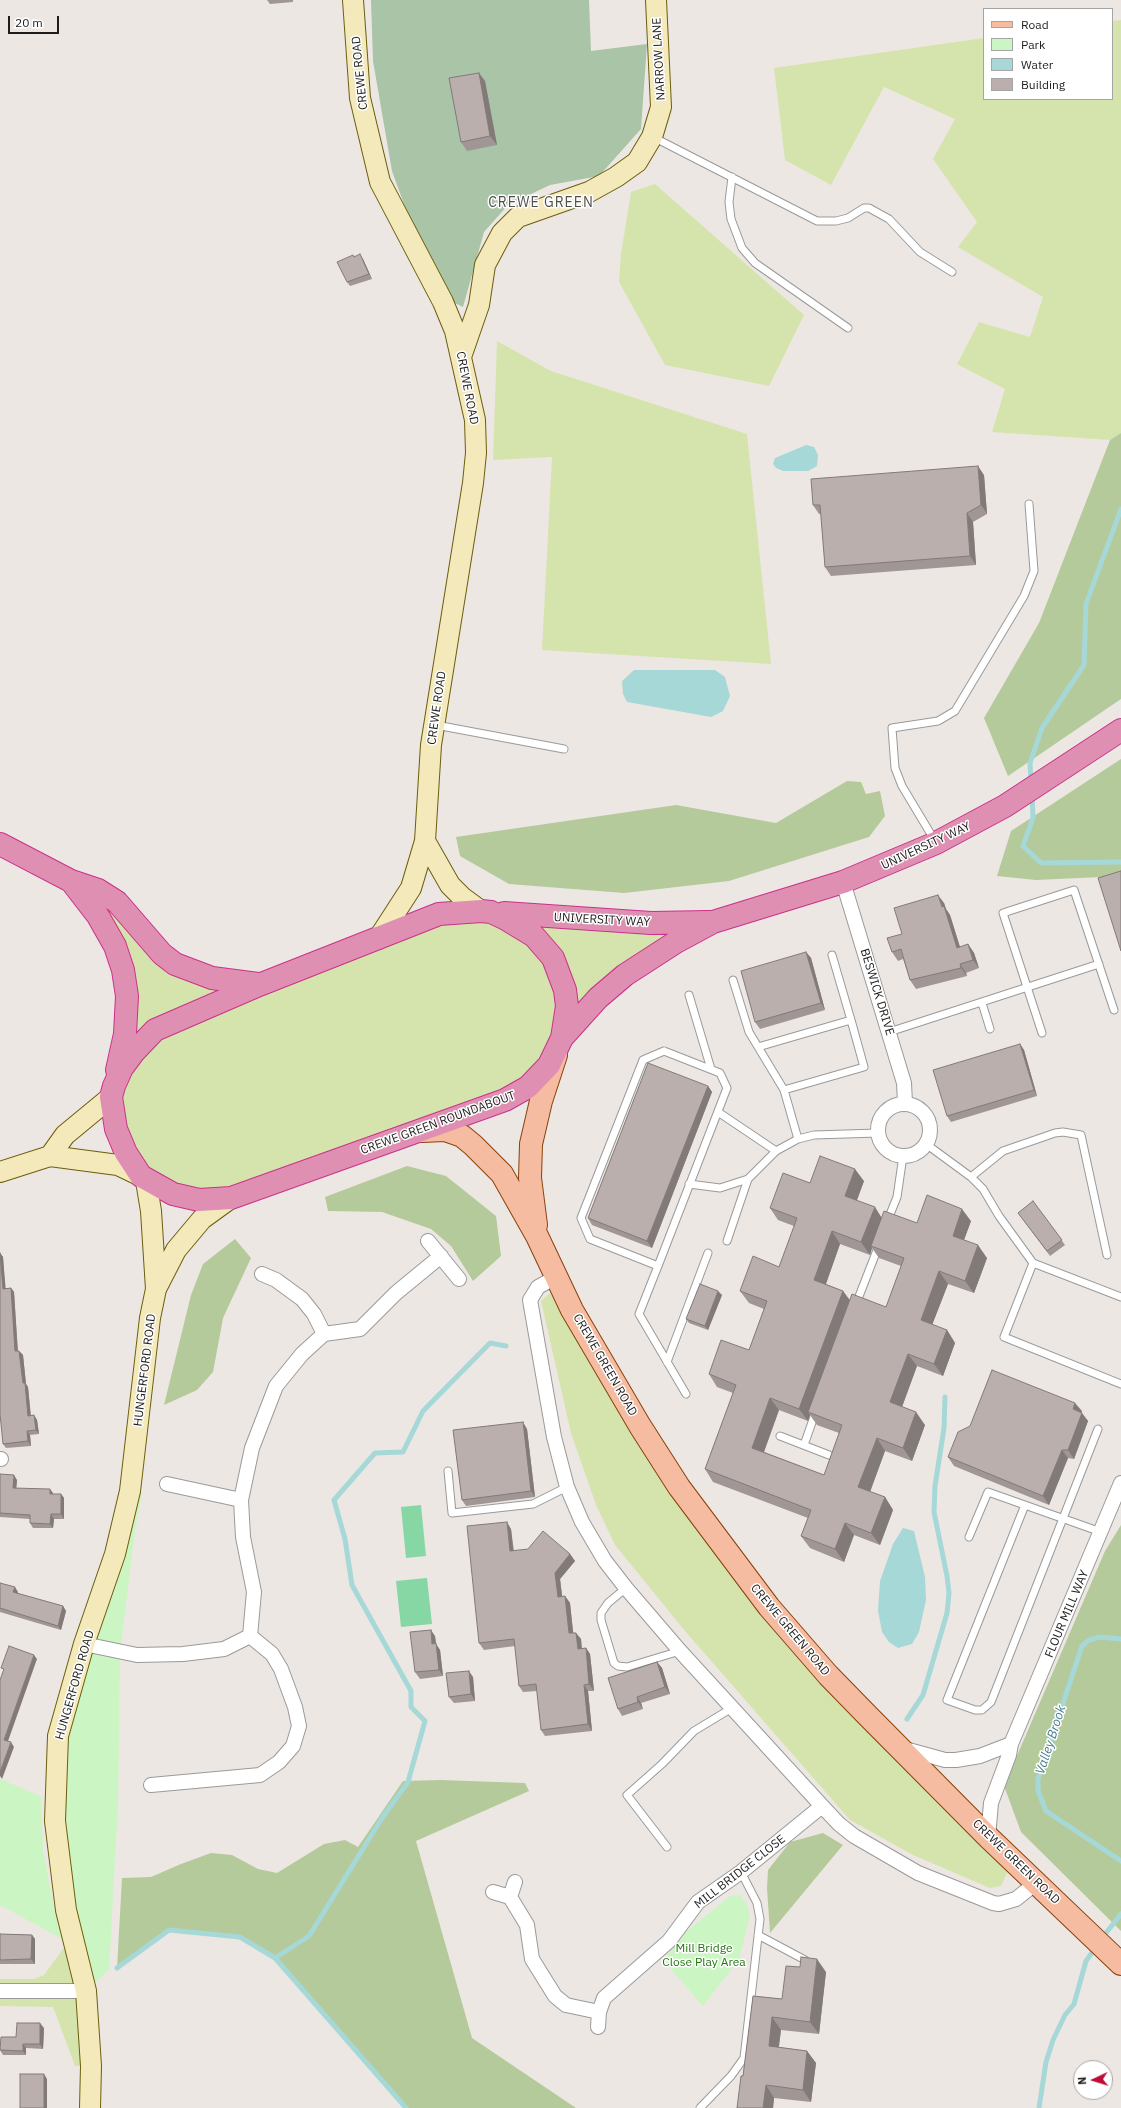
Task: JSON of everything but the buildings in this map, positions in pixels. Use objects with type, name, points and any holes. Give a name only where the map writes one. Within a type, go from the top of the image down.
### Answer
[{"type":"highway","name":"UNIVERSITY WAY","points":[[560,1045],[598,998],[625,974],[650,957],[712,922],[843,882],[936,843],[1005,806],[1057,774],[1121,730]]},
{"type":"highway","points":[[0,844],[71,881],[98,890],[117,902],[162,954],[175,964],[212,978],[259,985]]},
{"type":"highway","points":[[71,881],[98,916],[115,946],[123,970],[127,996],[125,1034],[112,1092],[116,1129],[126,1153],[144,1178]]},
{"type":"highway","name":"UNIVERSITY WAY","points":[[486,912],[651,923],[712,922]]},
{"type":"highway","name":"CREWE GREEN ROUNDABOUT","points":[[112,1092],[122,1068],[134,1052],[155,1030],[259,985],[439,914],[486,912],[524,928],[553,958],[565,990],[567,1006],[560,1045],[541,1075],[516,1095],[231,1198],[199,1200],[174,1194],[144,1178]]},
{"type":"main road","name":"CREWE GREEN ROAD","points":[[537,1236],[530,1178],[531,1144],[541,1101],[560,1045]]},
{"type":"main road","name":"CREWE GREEN ROAD","points":[[417,1131],[445,1130],[462,1136],[502,1174],[537,1236],[579,1323],[626,1401],[679,1486],[774,1612],[837,1684],[896,1745],[988,1837],[1118,1961]]},
{"type":"street","name":"CREWE ROAD","points":[[353,0],[360,98],[380,182],[443,302],[455,331],[475,420],[476,453],[473,483],[433,724],[425,841],[411,888],[378,939]]},
{"type":"street","name":"NARROW LANE","points":[[461,356],[479,305],[486,265],[502,233],[518,217],[589,192],[616,177],[637,162],[652,137],[661,107],[656,0]]},
{"type":"street","points":[[425,841],[450,885],[462,897],[486,912]]},
{"type":"street","name":"BESWICK DRIVE","points":[[843,882],[904,1083],[905,1104]]},
{"type":"street","points":[[50,1156],[65,1135],[112,1092]]},
{"type":"street","points":[[905,1104],[916,1106],[927,1117],[930,1128],[926,1144],[915,1154],[903,1156],[896,1155],[885,1148],[878,1133],[879,1122],[886,1110],[892,1106],[905,1104]]},
{"type":"street","points":[[0,1172],[50,1156],[118,1165],[144,1178]]},
{"type":"street","name":"HUNGERFORD ROAD","points":[[90,2108],[91,2066],[86,1991],[66,1910],[55,1821],[58,1736],[84,1644],[115,1554],[128,1498],[150,1318],[156,1289],[152,1210],[144,1178]]},
{"type":"street","name":"HUNGERFORD ROAD","points":[[156,1289],[176,1250],[202,1219],[231,1198]]},
{"type":"street","points":[[428,1241],[459,1279]]},
{"type":"street","points":[[250,1636],[254,1592],[243,1538],[241,1500],[252,1448],[276,1386],[302,1354],[324,1334],[360,1330],[396,1294],[441,1256]]},
{"type":"street","points":[[262,1274],[276,1280],[302,1298],[314,1314],[324,1334]]},
{"type":"street","points":[[556,1277],[538,1287],[530,1300],[530,1307],[554,1437],[567,1487],[582,1522],[605,1562],[680,1650],[839,1824],[882,1854],[918,1873],[993,1903],[999,1904],[1016,1899],[1036,1883]]},
{"type":"street","name":"FLOUR MILL WAY","points":[[988,1837],[991,1803],[1009,1755],[1010,1744],[1121,1483]]},
{"type":"street","points":[[167,1484],[241,1500]]},
{"type":"street","points":[[84,1644],[137,1655],[183,1654],[224,1649],[250,1636]]},
{"type":"street","points":[[151,1785],[260,1775],[279,1762],[293,1746],[299,1726],[295,1707],[281,1669],[272,1654],[250,1636]]},
{"type":"street","points":[[896,1745],[920,1754],[950,1760],[980,1756],[1010,1744]]},
{"type":"street","name":"MILL BRIDGE CLOSE","points":[[598,2027],[599,2012],[604,1998],[669,1941],[698,1902],[741,1872],[822,1806]]},
{"type":"street","points":[[510,1897],[515,1882]]},
{"type":"street","points":[[493,1892],[510,1897],[527,1925],[532,1959],[555,1996],[566,2004],[599,2012]]},
{"type":"street","points":[[0,1991],[86,1991]]},
{"type":"lane","points":[[652,137],[818,221],[836,221],[848,218],[864,208],[869,208],[889,219],[920,252],[952,272]]},
{"type":"lane","points":[[732,177],[729,202],[731,218],[742,248],[755,263],[848,328]]},
{"type":"lane","points":[[936,843],[902,786],[895,768],[892,728],[938,721],[954,711],[959,704],[1024,596],[1034,571],[1029,504]]},
{"type":"lane","points":[[433,724],[564,749]]},
{"type":"lane","points":[[1042,1033],[1003,913],[1074,890],[1114,1010]]},
{"type":"lane","points":[[784,1090],[864,1067],[832,955]]},
{"type":"lane","points":[[889,1032],[1098,964]]},
{"type":"lane","points":[[733,980],[749,1032],[784,1090],[798,1139]]},
{"type":"lane","points":[[689,996],[710,1069]]},
{"type":"lane","points":[[982,1002],[990,1029]]},
{"type":"lane","points":[[758,1046],[851,1020]]},
{"type":"lane","points":[[658,1266],[590,1239],[581,1218],[643,1060],[664,1050],[720,1072],[727,1088],[690,1184],[658,1266],[639,1314],[686,1394]]},
{"type":"lane","points":[[718,1112],[776,1151]]},
{"type":"lane","points":[[971,1177],[1003,1151],[1055,1133],[1063,1132],[1081,1135],[1107,1255]]},
{"type":"lane","points":[[726,1241],[748,1179],[776,1151],[798,1139],[820,1134],[878,1133]]},
{"type":"lane","points":[[926,1144],[971,1177],[983,1189],[999,1216],[1033,1263],[1121,1297]]},
{"type":"lane","points":[[884,1230],[897,1197],[903,1156]]},
{"type":"lane","points":[[690,1184],[720,1188],[748,1179]]},
{"type":"lane","points":[[854,1311],[882,1237]]},
{"type":"lane","points":[[667,1362],[708,1253]]},
{"type":"lane","points":[[1033,1263],[1004,1337],[1121,1384]]},
{"type":"lane","points":[[804,1445],[820,1401]]},
{"type":"lane","points":[[1025,1505],[947,1700],[975,1710],[982,1710],[991,1702],[1098,1429]]},
{"type":"lane","points":[[780,1436],[830,1455]]},
{"type":"lane","points":[[448,1470],[452,1513],[533,1504],[567,1487]]},
{"type":"lane","points":[[969,1537],[988,1492],[1100,1532]]},
{"type":"lane","points":[[626,1588],[608,1603],[601,1613],[609,1650],[614,1663],[622,1667],[627,1667],[680,1650]]},
{"type":"lane","points":[[667,1847],[626,1795],[662,1764],[694,1731],[732,1708]]},
{"type":"lane","points":[[700,2108],[731,2076],[744,2058],[760,1919],[757,1903],[741,1872]]},
{"type":"lane","points":[[758,1934],[805,1960]]},
{"type":"green space","points":[[371,0],[589,0],[591,51],[647,44],[641,129],[599,176],[550,185],[508,205],[484,232],[463,307],[453,302],[405,207],[392,171],[373,61]]},
{"type":"green space","points":[[1121,20],[1121,433],[1110,440],[992,432],[1005,389],[957,364],[979,322],[1030,337],[1043,297],[958,247],[977,222],[933,159],[955,119],[884,87],[831,185],[785,160],[774,68],[983,38],[983,100],[1113,100],[1113,21]]},
{"type":"green space","points":[[655,184],[804,315],[769,386],[665,365],[619,282],[621,254],[631,192]]},
{"type":"green space","points":[[497,341],[551,371],[747,434],[771,664],[542,650],[552,457],[493,460]]},
{"type":"green space","points":[[1121,433],[1121,699],[1008,776],[984,718],[1039,623],[1110,440]]},
{"type":"green space","points":[[1121,759],[1121,881],[1104,887],[1101,877],[1036,880],[997,876],[1011,831]]},
{"type":"green space","points":[[847,781],[861,782],[866,794],[880,791],[885,816],[869,837],[729,881],[624,893],[509,884],[460,856],[456,837],[676,805],[776,823]]},
{"type":"green space","points":[[98,890],[162,954],[259,985],[426,919],[708,924],[650,957],[541,1075],[231,1198],[146,1181],[116,1129],[125,1034]]},
{"type":"green space","points":[[407,1166],[446,1176],[496,1216],[501,1256],[473,1281],[451,1246],[431,1229],[382,1212],[328,1211],[325,1197]]},
{"type":"green space","points":[[235,1239],[251,1258],[223,1318],[213,1372],[197,1390],[164,1405],[191,1295],[203,1264]]},
{"type":"green space","points":[[550,1293],[659,1476],[739,1585],[817,1674],[1008,1871],[1001,1886],[990,1888],[913,1855],[850,1820],[685,1631],[615,1545],[596,1505],[571,1433],[541,1301]]},
{"type":"green space","points":[[130,1491],[142,1493],[135,1531],[120,1652],[118,1806],[109,1969],[86,1991],[66,1910],[58,1736]]},
{"type":"green space","points":[[421,1505],[426,1556],[406,1558],[401,1507]]},
{"type":"green space","points":[[1121,1525],[1121,1931],[1021,1832],[1004,1786],[1105,1551]]},
{"type":"green space","points":[[427,1578],[432,1624],[401,1627],[396,1581]]},
{"type":"green space","points":[[0,1779],[41,1796],[43,1849],[53,1903],[64,1940],[0,1905]]},
{"type":"green space","points":[[441,1780],[525,1783],[529,1791],[416,1841],[472,2038],[576,2108],[406,2108],[275,1958],[240,1937],[169,1930],[117,1968],[122,1878],[151,1877],[211,1853],[232,1855],[258,1869],[277,1873],[324,1844],[345,1840],[358,1847],[403,1781]]},
{"type":"green space","points":[[823,1833],[843,1845],[770,1933],[767,1888],[768,1870],[790,1842]]},
{"type":"green space","name":"Mill Bridge Close Play Area","points":[[740,1895],[747,1904],[750,1916],[739,1959],[703,2006],[663,1960],[687,1931],[730,1896]]},
{"type":"green space","points":[[63,1949],[76,1950],[91,2066],[75,2066],[53,2007],[0,2006],[0,1979],[34,1979],[44,1975]]},
{"type":"water","points":[[806,445],[814,447],[818,455],[817,466],[808,471],[783,471],[776,468],[773,464],[775,458]]},
{"type":"water","points":[[634,670],[715,670],[725,677],[730,696],[723,711],[711,717],[627,702],[623,694],[622,681]]},
{"type":"water","points":[[903,1528],[914,1531],[925,1577],[926,1600],[919,1632],[912,1644],[898,1648],[889,1642],[882,1632],[878,1611],[880,1581],[893,1544]]},
{"type":"waterway","name":"Valley Brook","points":[[1031,782],[1030,763],[1042,728],[1084,665],[1086,604],[1121,509]]},
{"type":"waterway","name":"Valley Brook","points":[[1032,794],[1033,818],[1023,846],[1041,863],[1121,862]]},
{"type":"waterway","points":[[275,1958],[309,1936],[382,1818],[408,1782],[425,1721],[411,1707],[411,1691],[352,1585],[345,1539],[334,1500],[375,1453],[403,1452],[423,1411],[490,1343],[506,1346]]},
{"type":"waterway","points":[[907,1719],[923,1695],[947,1613],[949,1593],[947,1576],[934,1512],[935,1486],[944,1428],[945,1397]]},
{"type":"waterway","name":"Valley Brook","points":[[1121,1639],[1100,1637],[1089,1640],[1082,1646],[1038,1779],[1038,1791],[1046,1811],[1121,1861]]},
{"type":"waterway","name":"Valley Brook","points":[[1102,1938],[1121,1914]]},
{"type":"waterway","points":[[117,1968],[169,1930],[240,1937],[275,1958],[406,2108]]},
{"type":"waterway","name":"Valley Brook","points":[[1039,2108],[1046,2062],[1053,2040],[1065,2015],[1074,2004],[1086,1961],[1096,1947]]},
{"type":"district","name":"CREWE GREEN","points":[[541,203]]}]
